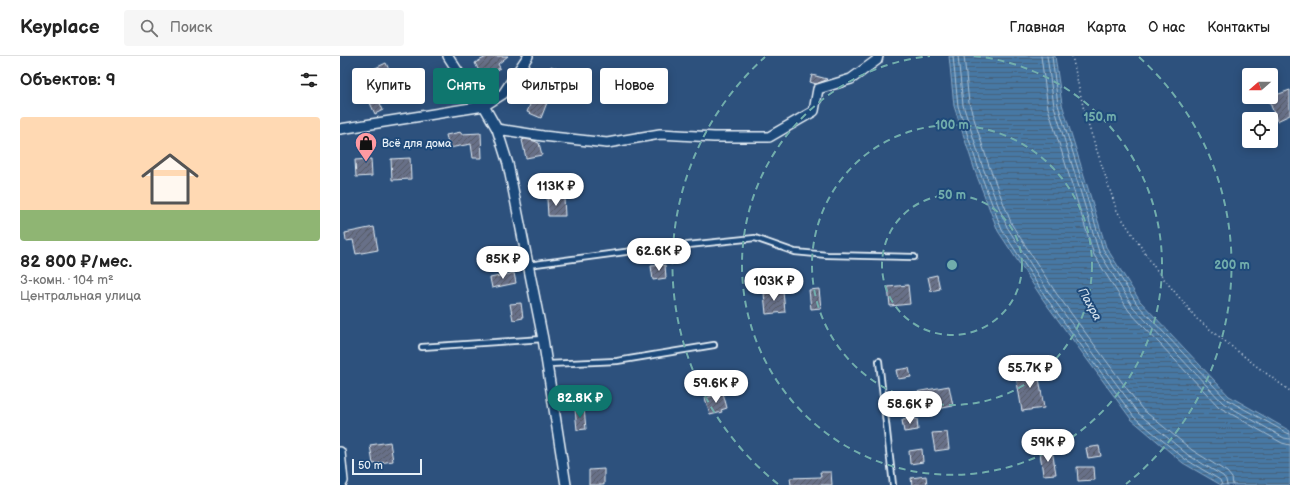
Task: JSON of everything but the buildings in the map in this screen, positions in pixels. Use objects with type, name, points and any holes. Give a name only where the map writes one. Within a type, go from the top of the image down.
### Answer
[{"type":"street","points":[[448,56],[462,78],[484,106],[497,129],[508,164],[548,364],[566,485]]},
{"type":"street","points":[[340,129],[484,106],[504,94],[528,56]]},
{"type":"street","points":[[497,129],[542,136],[607,143],[660,134],[714,137],[769,137],[814,111],[818,89],[851,79],[877,60],[878,56]]},
{"type":"street","points":[[340,452],[343,481],[341,485]]},
{"type":"lane","points":[[528,266],[640,250],[755,238],[796,252],[827,255],[914,257]]},
{"type":"lane","points":[[422,347],[543,339]]},
{"type":"lane","points":[[548,364],[617,361],[714,345]]},
{"type":"lane","points":[[879,360],[894,485]]},
{"type":"path","points":[[1072,56],[1085,114],[1117,211],[1155,268],[1197,318],[1290,391]]},
{"type":"water","name":"Пахра","points":[[949,56],[1055,56],[1062,104],[1106,247],[1140,301],[1229,396],[1290,431],[1290,485],[1221,485],[1183,463],[1131,419],[1044,301],[998,231],[975,171],[954,106]]},
{"type":"place","name":"Всё для дома","points":[[366,162]]}]
